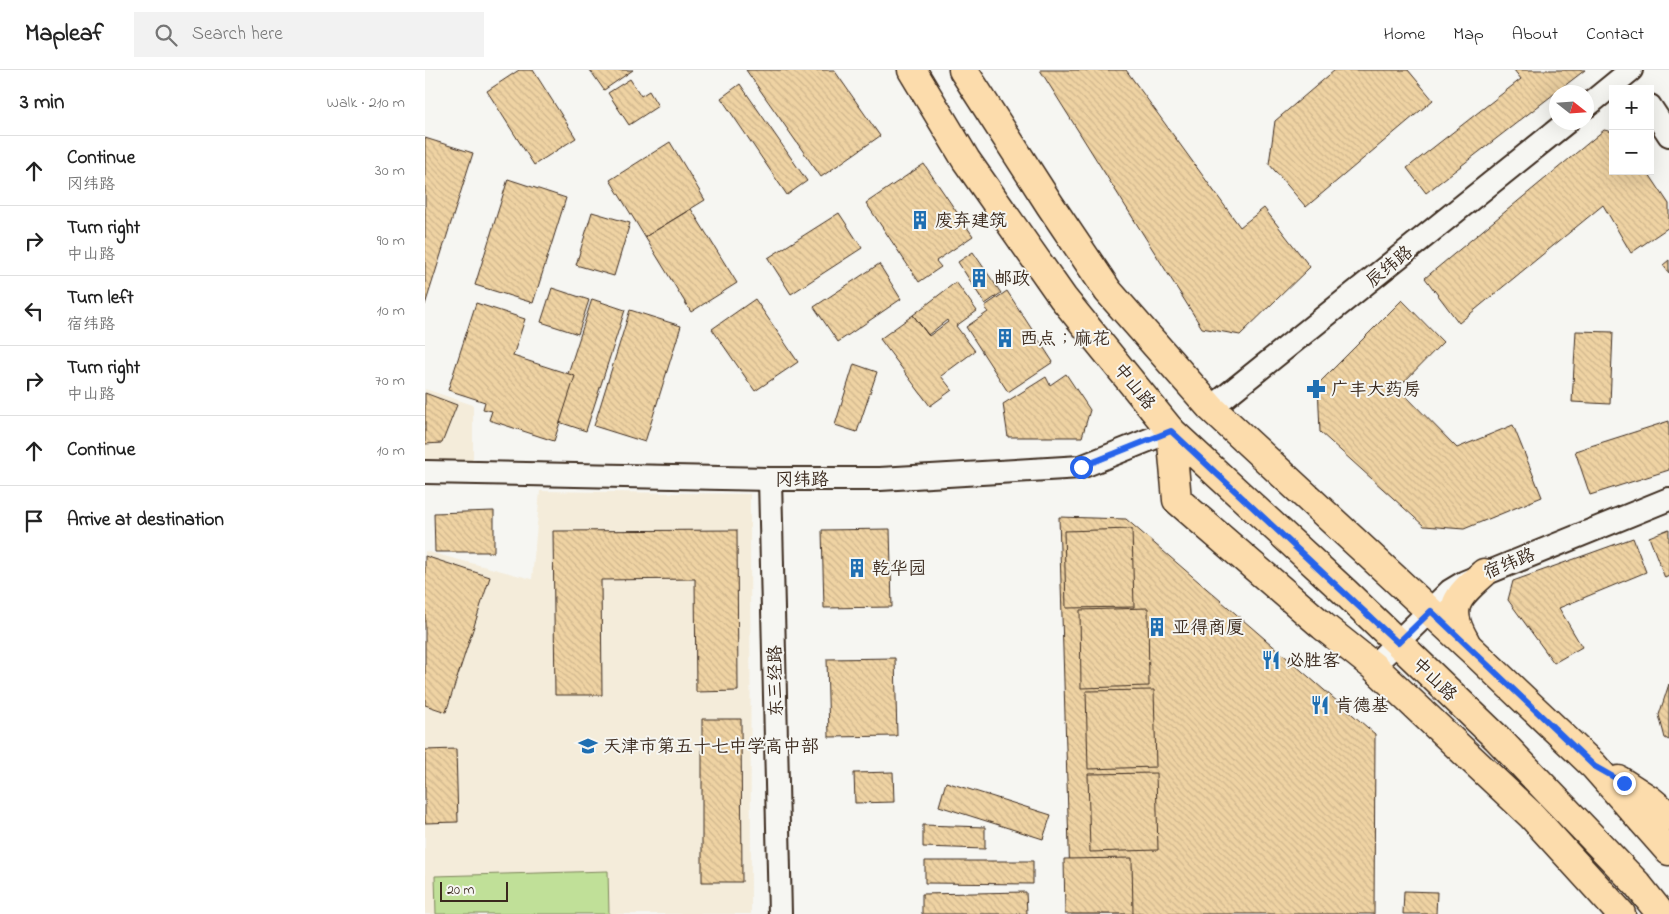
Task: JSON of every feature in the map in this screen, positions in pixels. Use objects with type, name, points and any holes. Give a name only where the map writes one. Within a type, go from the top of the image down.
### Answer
[{"type":"main road","name":"中山路","points":[[913,70],[966,160],[1063,298],[1171,431],[1497,738],[1637,884],[1661,914]]},
{"type":"main road","points":[[963,70],[1044,196],[1108,290],[1211,408],[1431,611],[1594,766],[1669,851]]},
{"type":"main road","points":[[1171,431],[1177,500],[1323,626],[1373,666],[1532,816],[1621,914]]},
{"type":"main road","points":[[1467,645],[1456,622],[1455,608],[1463,593],[1484,573]]},
{"type":"main road","points":[[1594,766],[1624,783],[1669,816]]},
{"type":"street","points":[[1594,101],[1632,75]]},
{"type":"street","points":[[1654,112],[1669,135]]},
{"type":"street","name":"辰纬路","points":[[1211,408],[1557,130]]},
{"type":"street","name":"冈纬路","points":[[425,472],[770,479],[880,478],[1081,467],[1171,431]]},
{"type":"street","name":"东三经路","points":[[770,479],[780,914]]},
{"type":"street","name":"宿纬路","points":[[1373,666],[1450,591],[1484,573],[1669,499]]},
{"type":"shaded area","points":[[425,389],[473,405],[473,482],[425,482]]},
{"type":"shaded area","name":"天津市第五十七中学高中部","points":[[540,491],[750,494],[751,914],[425,914],[425,551],[532,579]]},
{"type":"green space","points":[[608,871],[609,914],[436,914],[435,876]]},
{"type":"building","points":[[519,70],[533,70],[576,138],[534,165],[487,91]]},
{"type":"building","points":[[590,70],[633,70],[604,90]]},
{"type":"building","points":[[746,70],[834,70],[880,136],[821,177]]},
{"type":"building","points":[[1040,70],[1126,70],[1240,227],[1264,208],[1310,267],[1240,335],[1202,328]]},
{"type":"building","points":[[1335,70],[1408,70],[1433,100],[1306,207],[1269,164],[1275,121]]},
{"type":"building","points":[[1514,70],[1585,70],[1566,85],[1549,85],[1549,98],[1426,193],[1407,168],[1521,79]]},
{"type":"building","points":[[630,79],[641,96],[649,91],[658,106],[629,125],[608,93]]},
{"type":"building","points":[[740,84],[807,181],[787,195],[721,98]]},
{"type":"building","points":[[1604,130],[1609,131],[1609,175],[1650,175],[1669,204],[1669,227],[1631,253],[1603,205],[1459,323],[1425,278]]},
{"type":"building","points":[[425,138],[473,153],[425,305]]},
{"type":"building","points":[[670,142],[705,200],[645,237],[610,180]]},
{"type":"building","name":"废弃建筑","points":[[924,164],[973,236],[936,261],[941,267],[919,282],[866,203]]},
{"type":"building","points":[[508,179],[566,198],[533,303],[475,285]]},
{"type":"building","points":[[691,209],[737,283],[691,312],[645,237]]},
{"type":"building","points":[[592,212],[630,223],[614,276],[576,265]]},
{"type":"building","points":[[839,213],[862,248],[791,294],[768,258]]},
{"type":"building","name":"邮政","points":[[973,252],[1001,293],[985,304],[958,262]]},
{"type":"building","points":[[1669,260],[1669,273],[1663,265]]},
{"type":"building","points":[[879,264],[901,299],[838,342],[814,307]]},
{"type":"building","points":[[956,282],[977,311],[956,326],[975,351],[941,376],[952,390],[930,406],[880,339]],"holes":[[[947,320],[948,322],[928,335]]]},
{"type":"building","points":[[552,288],[589,300],[578,334],[541,322]]},
{"type":"building","name":"西点；麻花","points":[[1007,291],[1053,362],[1008,392],[966,327],[988,312],[985,306]]},
{"type":"building","points":[[592,299],[625,310],[586,431],[553,420]]},
{"type":"building","points":[[755,299],[798,362],[755,391],[712,329]]},
{"type":"building","points":[[1402,300],[1443,342],[1398,388],[1457,448],[1513,425],[1542,497],[1464,529],[1424,526],[1320,432],[1318,384]]},
{"type":"building","points":[[476,303],[525,319],[513,356],[575,376],[554,441],[489,420],[492,411],[483,409],[485,402],[448,390]]},
{"type":"building","points":[[630,310],[681,326],[645,442],[594,426]]},
{"type":"building","points":[[1576,331],[1613,332],[1610,404],[1572,402]]},
{"type":"building","points":[[854,364],[877,372],[857,432],[835,425]]},
{"type":"building","points":[[1066,374],[1090,410],[1082,437],[1008,437],[1003,404],[1046,377],[1050,385]]},
{"type":"building","points":[[425,393],[457,405],[442,443],[425,444]]},
{"type":"building","points":[[1669,421],[1669,470],[1590,495],[1575,451]]},
{"type":"building","points":[[494,511],[494,552],[435,552],[434,513]]},
{"type":"building","name":"亚得商厦","points":[[1059,517],[1126,519],[1375,734],[1374,914],[1071,914]]},
{"type":"building","name":"乾华园","points":[[890,529],[892,607],[824,608],[822,530]]},
{"type":"building","points":[[1132,529],[1134,607],[1066,608],[1064,531]]},
{"type":"building","points":[[1669,529],[1669,576],[1665,578],[1649,537]]},
{"type":"building","points":[[737,530],[738,691],[696,692],[695,579],[601,580],[602,695],[555,695],[553,531]]},
{"type":"building","points":[[1633,538],[1646,572],[1559,608],[1582,647],[1554,663],[1508,600],[1513,581]]},
{"type":"building","points":[[425,556],[490,577],[446,712],[425,705]]},
{"type":"building","points":[[1148,608],[1149,686],[1081,688],[1080,610]]},
{"type":"building","points":[[895,658],[897,736],[829,737],[827,659]]},
{"type":"building","points":[[1669,684],[1669,740],[1665,738],[1659,715]]},
{"type":"building","points":[[1154,690],[1156,767],[1088,769],[1086,691]]},
{"type":"building","points":[[702,719],[741,719],[742,882],[702,882]]},
{"type":"building","points":[[456,749],[458,822],[425,823],[425,750]]},
{"type":"building","points":[[893,772],[894,802],[855,803],[854,773]]},
{"type":"building","points":[[1156,773],[1158,850],[1090,852],[1088,774]]},
{"type":"building","points":[[946,782],[1051,815],[1043,839],[939,806]]},
{"type":"building","points":[[923,825],[985,827],[985,849],[923,847]]},
{"type":"building","points":[[1132,858],[1133,914],[1065,914],[1064,859]]},
{"type":"building","points":[[925,861],[1033,861],[1033,884],[925,883]]},
{"type":"building","points":[[1404,891],[1437,892],[1436,914],[1403,914]]},
{"type":"building","points":[[1026,892],[1027,914],[922,914],[922,894]]},
{"type":"place","name":"废弃建筑","points":[[920,220]]},
{"type":"place","name":"邮政","points":[[979,278]]},
{"type":"place","name":"西点；麻花","points":[[1005,338]]},
{"type":"place","name":"广丰大药房","points":[[1316,389]]},
{"type":"place","name":"乾华园","points":[[857,568]]},
{"type":"place","name":"亚得商厦","points":[[1157,627]]},
{"type":"place","name":"必胜客","points":[[1271,660]]},
{"type":"place","name":"肯德基","points":[[1320,705]]},
{"type":"place","name":"天津市第五十七中学高中部","points":[[588,746]]},
{"type":"route","points":[[1081,467],[1171,431],[1398,643],[1431,611],[1594,766],[1624,783]]}]
